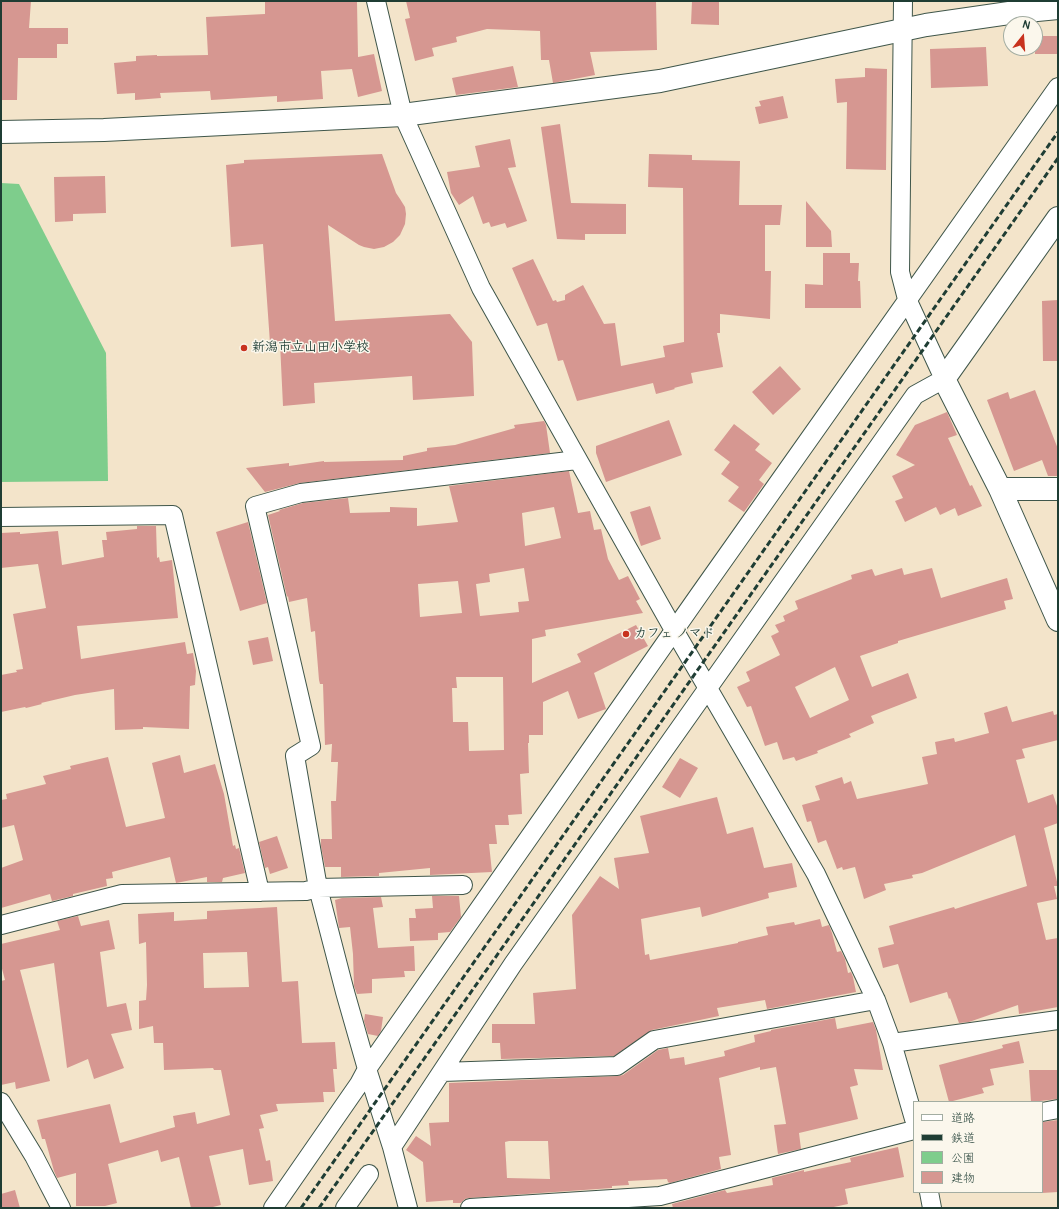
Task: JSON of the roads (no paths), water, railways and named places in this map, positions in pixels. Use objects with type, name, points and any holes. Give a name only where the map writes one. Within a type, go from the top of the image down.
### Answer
[{"type":"street","points":[[376,1],[403,115],[481,288],[674,630],[816,874],[876,1000],[892,1043],[913,1116]]},
{"type":"street","points":[[903,1],[900,272],[907,299],[944,379],[1000,488],[1058,620]]},
{"type":"street","points":[[1,132],[104,130],[403,115],[660,81],[926,25],[1016,12],[1058,8]]},
{"type":"street","points":[[273,1208],[359,1084],[367,1069],[674,630],[1058,87]]},
{"type":"street","points":[[392,1147],[513,964],[915,395],[944,379],[1058,218]]},
{"type":"street","points":[[408,1208],[392,1147],[367,1069],[318,888],[295,756],[311,746],[255,506],[301,494],[577,460]]},
{"type":"street","points":[[1000,488],[1058,489]]},
{"type":"street","points":[[1,517],[173,515],[260,892]]},
{"type":"street","points":[[1,925],[122,894],[306,891],[318,888],[464,885]]},
{"type":"street","points":[[442,1072],[617,1066],[654,1040],[876,1000]]},
{"type":"street","points":[[892,1043],[1058,1020]]},
{"type":"street","points":[[1,1102],[34,1156],[61,1208]]},
{"type":"street","points":[[1043,1112],[1058,1109]]},
{"type":"street","points":[[470,1208],[660,1196],[913,1130]]},
{"type":"street","points":[[345,1208],[369,1174]]},
{"type":"street","points":[[929,1193],[932,1208]]},
{"type":"railway","points":[[301,1208],[1058,132]]},
{"type":"railway","points":[[319,1208],[1058,158]]},
{"type":"place","name":"新潟市立山田小学校","points":[[244,348]]},
{"type":"place","name":"カフェ ノマド","points":[[626,634]]}]
